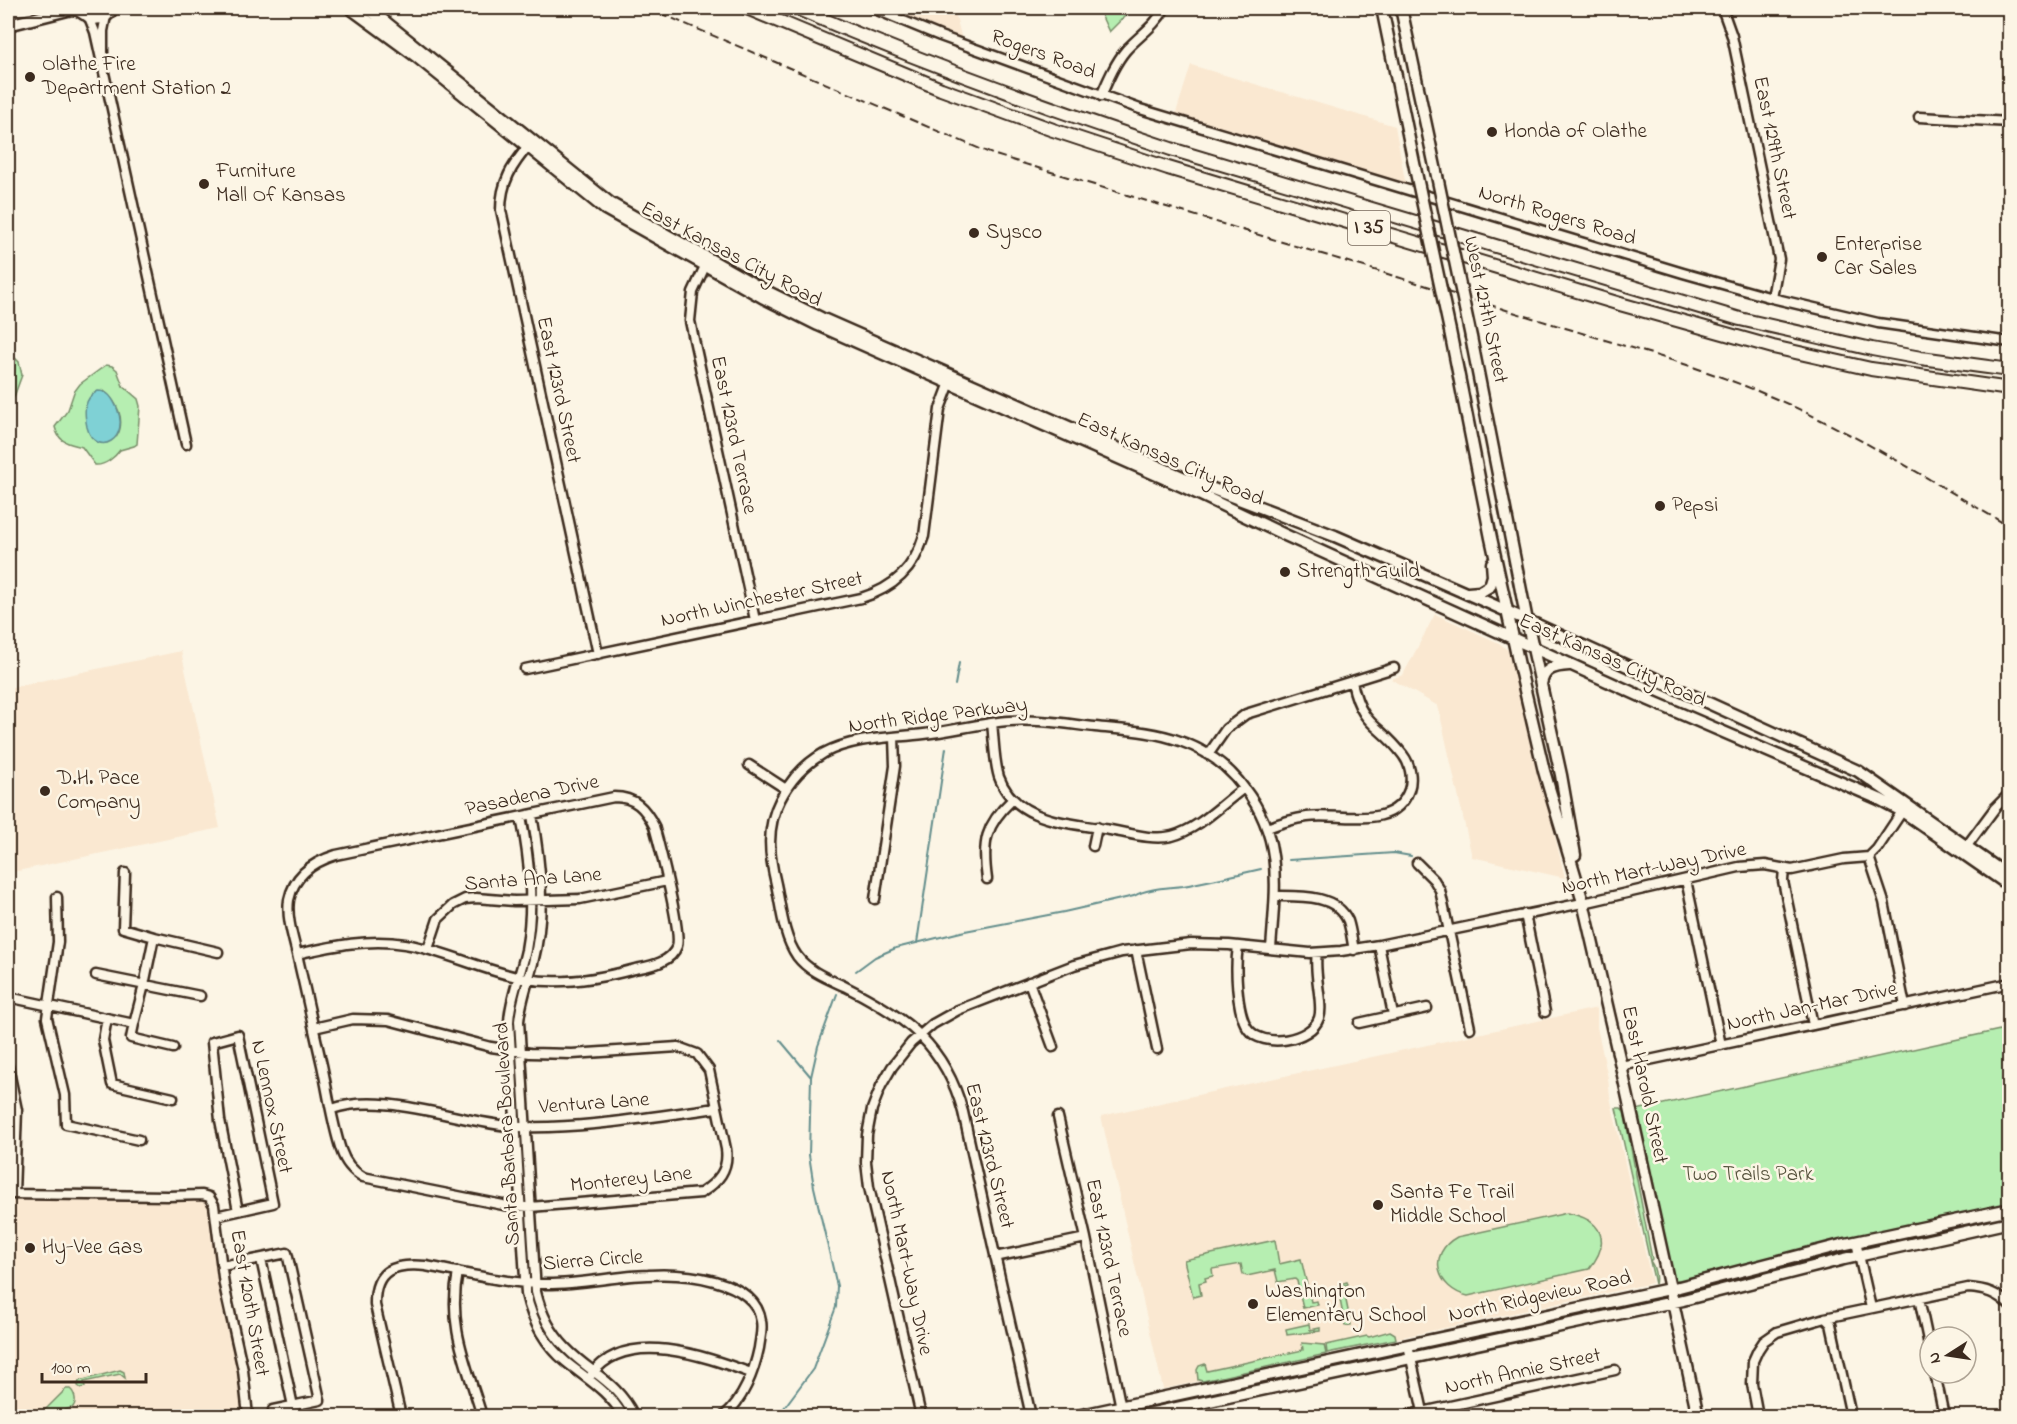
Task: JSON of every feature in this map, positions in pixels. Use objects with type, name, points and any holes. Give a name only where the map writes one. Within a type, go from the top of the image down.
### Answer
[{"type":"highway","name":"I 35","points":[[747,8],[941,89],[1053,130],[1168,168],[1763,345],[1882,371],[2010,389]]},
{"type":"highway","name":"I 35","points":[[796,8],[949,71],[1172,149],[1636,288],[1740,319],[1831,341],[1921,358],[2010,370]]},
{"type":"main road","points":[[8,12],[30,8]]},
{"type":"main road","name":"East Kansas City Road","points":[[350,8],[610,203],[706,263],[1285,535],[1702,723],[1904,808]]},
{"type":"main road","name":"East Kansas City Road","points":[[368,8],[530,144]]},
{"type":"main road","name":"West 127th Street","points":[[1382,8],[1507,612]]},
{"type":"main road","name":"West 127th Street","points":[[1401,8],[1471,337],[1527,621]]},
{"type":"main road","points":[[8,25],[66,10],[78,10],[101,18],[111,10]]},
{"type":"main road","name":"East Kansas City Road","points":[[952,380],[1187,480],[1335,537],[1465,593],[1858,771],[1904,808],[2010,877]]},
{"type":"main road","points":[[1465,593],[1485,590],[1492,582],[1491,538]]},
{"type":"main road","name":"East Harold Street","points":[[1507,612],[1544,771],[1583,902]]},
{"type":"main road","name":"East Harold Street","points":[[1527,621],[1561,775],[1583,902],[1698,1416]]},
{"type":"main road","points":[[1541,684],[1542,676],[1548,669],[1571,664]]},
{"type":"main road","name":"East Kansas City Road","points":[[1964,849],[2010,886]]},
{"type":"main road","name":"North Ridgeview Road","points":[[1077,1416],[1670,1289],[1856,1242],[2010,1209]]},
{"type":"main road","name":"North Ridgeview Road","points":[[1139,1416],[1673,1303],[1859,1256],[2010,1222]]},
{"type":"street","name":"Rogers Road","points":[[872,8],[1101,96]]},
{"type":"street","points":[[1101,96],[1116,63],[1130,46],[1150,28],[1165,8]]},
{"type":"street","name":"East 129th Street","points":[[1722,8],[1732,36],[1779,259],[1772,298]]},
{"type":"street","points":[[104,71],[103,31],[111,10]]},
{"type":"street","points":[[84,13],[94,26],[186,444]]},
{"type":"street","name":"North Rogers Road","points":[[1101,96],[1298,158],[1772,298],[1878,323],[2010,342]]},
{"type":"street","points":[[1919,117],[2010,122]]},
{"type":"street","name":"East 123rd Street","points":[[530,144],[509,171],[502,189],[501,210],[598,654]]},
{"type":"street","name":"East 123rd Terrace","points":[[706,263],[693,292],[690,321],[754,620]]},
{"type":"street","name":"North Winchester Street","points":[[525,669],[873,594],[893,584],[910,568],[921,548],[940,409],[952,380]]},
{"type":"street","points":[[1209,755],[1226,729],[1246,714],[1394,668]]},
{"type":"street","points":[[1267,828],[1289,820],[1307,817],[1377,817],[1395,810],[1406,798],[1411,780],[1407,761],[1396,747],[1364,717],[1358,706],[1352,682]]},
{"type":"street","name":"North Ridge Parkway","points":[[786,789],[801,770],[824,753],[850,744],[992,723],[1038,721],[1144,732],[1178,740],[1209,755],[1229,771],[1244,788],[1267,828],[1275,862],[1271,949]]},
{"type":"street","points":[[992,723],[999,776],[1012,800],[1036,816],[1156,838],[1172,836],[1191,829],[1244,788]]},
{"type":"street","points":[[875,899],[895,766],[894,737]]},
{"type":"street","points":[[749,765],[786,789]]},
{"type":"street","name":"East 123rd Street","points":[[786,789],[773,816],[769,846],[770,859],[791,946],[803,963],[812,969],[885,1007],[906,1022],[944,1064],[958,1097],[1031,1416]]},
{"type":"street","points":[[1964,849],[1995,808],[2010,793]]},
{"type":"street","name":"Pasadena Drive","points":[[614,797],[627,798],[636,802],[647,812],[654,826],[678,941],[673,952],[665,960],[652,965],[608,975],[553,981],[524,978],[405,944],[376,941],[343,944],[297,954],[289,915],[290,899],[299,878],[316,862],[336,855],[521,818],[614,797]]},
{"type":"street","points":[[987,879],[984,860],[986,838],[995,819],[1012,800]]},
{"type":"street","points":[[1904,808],[1877,849],[1869,857],[1884,902],[1905,1006]]},
{"type":"street","name":"Santa Barbara Boulevard","points":[[532,815],[540,866],[542,900],[536,948],[510,1012],[510,1050],[520,1206],[529,1307],[536,1325],[562,1358],[592,1374],[621,1394],[634,1416]]},
{"type":"street","name":"Santa Barbara Boulevard","points":[[521,818],[528,852],[531,900],[520,1012],[535,1283],[539,1304],[552,1332],[592,1374],[623,1416]]},
{"type":"street","points":[[1093,846],[1097,827]]},
{"type":"street","name":"North Mart-Way Drive","points":[[921,1416],[869,1187],[866,1162],[868,1126],[881,1086],[904,1051],[933,1024],[958,1010],[1029,982],[1100,957],[1136,950],[1191,944],[1317,953],[1354,950],[1747,865],[1798,869],[1844,859],[1869,857]]},
{"type":"street","points":[[1417,863],[1434,880],[1440,890],[1470,1028]]},
{"type":"street","points":[[1784,869],[1782,881],[1813,1025]]},
{"type":"street","points":[[125,873],[123,928],[218,952]]},
{"type":"street","points":[[1686,880],[1721,1045]]},
{"type":"street","name":"Santa Ana Lane","points":[[428,950],[438,919],[445,911],[459,902],[476,898],[580,899],[667,881]]},
{"type":"street","points":[[1275,896],[1331,902],[1340,908],[1348,922],[1354,950]]},
{"type":"street","points":[[57,897],[58,942],[47,1018],[65,1095],[66,1124],[139,1140]]},
{"type":"street","points":[[1525,914],[1545,1012]]},
{"type":"street","points":[[154,937],[131,1038],[173,1048]]},
{"type":"street","points":[[1379,945],[1393,1015]]},
{"type":"street","points":[[1239,946],[1236,972],[1238,994],[1245,1023],[1257,1037],[1266,1040],[1290,1038],[1305,1033],[1313,1028],[1319,1019],[1321,1010],[1315,966],[1317,953]]},
{"type":"street","points":[[1136,950],[1157,1049]]},
{"type":"street","name":"Monterey Lane","points":[[297,954],[339,1143],[352,1170],[363,1177],[503,1205],[530,1207],[701,1193],[719,1180],[726,1163],[726,1149],[715,1088],[706,1064],[698,1054],[678,1047],[572,1054],[521,1052],[381,1019],[353,1019],[314,1028]]},
{"type":"street","points":[[96,975],[200,996]]},
{"type":"street","points":[[1029,982],[1053,1047]]},
{"type":"street","name":"North Jan-Mar Drive","points":[[1621,1066],[2010,983]]},
{"type":"street","points":[[8,997],[134,1024]]},
{"type":"street","points":[[1359,1023],[1427,1008]]},
{"type":"street","points":[[107,1018],[103,1040],[112,1084],[173,1098]]},
{"type":"street","name":"N Lennox Street","points":[[216,1216],[238,1211],[273,1203],[238,1035],[212,1042],[220,1120],[238,1211]]},
{"type":"street","points":[[8,1066],[17,1110],[11,1138],[10,1194]]},
{"type":"street","name":"Ventura Lane","points":[[332,1109],[352,1104],[378,1104],[498,1126],[525,1127],[649,1119],[717,1108]]},
{"type":"street","name":"East 123rd Terrace","points":[[1058,1117],[1121,1408]]},
{"type":"street","name":"East 120th Street","points":[[10,1194],[168,1196],[202,1194],[208,1197],[214,1205],[228,1310],[243,1370],[248,1416]]},
{"type":"street","name":"East 123rd Street","points":[[995,1257],[1086,1238]]},
{"type":"street","points":[[1856,1242],[1871,1308]]},
{"type":"street","points":[[222,1266],[287,1253],[320,1400],[273,1410]]},
{"type":"street","points":[[261,1258],[293,1406]]},
{"type":"street","name":"Sierra Circle","points":[[401,1416],[375,1305],[376,1284],[391,1268],[401,1265],[426,1266],[535,1283],[572,1284],[647,1275],[670,1275],[704,1279],[742,1292],[756,1306],[762,1324],[757,1356],[751,1373],[740,1397],[724,1416]]},
{"type":"street","points":[[458,1272],[453,1301],[455,1324],[482,1416]]},
{"type":"street","points":[[1758,1416],[1752,1384],[1754,1361],[1764,1341],[1777,1332],[1825,1318],[1968,1288],[1991,1292],[2010,1306]]},
{"type":"street","points":[[1919,1298],[1925,1325]]},
{"type":"street","points":[[1825,1318],[1831,1324],[1851,1416]]},
{"type":"street","points":[[1408,1345],[1424,1414]]},
{"type":"street","points":[[592,1374],[606,1359],[618,1354],[663,1349],[699,1356],[751,1373]]},
{"type":"street","name":"North Annie Street","points":[[1404,1416],[1424,1414],[1615,1371]]},
{"type":"street","points":[[1938,1385],[1944,1416]]},
{"type":"shaded area","points":[[883,8],[954,8],[962,40],[942,33]]},
{"type":"shaded area","points":[[1191,65],[1395,126],[1406,186],[1175,116]]},
{"type":"shaded area","points":[[1435,614],[1499,643],[1512,656],[1565,878],[1472,857],[1438,706],[1391,679],[1403,675]]},
{"type":"shaded area","points":[[181,651],[220,828],[8,873],[8,688]]},
{"type":"shaded area","name":"Santa Fe Trail Middle School","points":[[1597,1008],[1597,1027],[1610,1097],[1652,1283],[1163,1389],[1101,1116]]},
{"type":"shaded area","points":[[8,1199],[167,1202],[200,1200],[208,1203],[222,1306],[238,1373],[243,1416],[8,1416]]},
{"type":"green space","points":[[1098,8],[1114,8],[1127,12],[1127,14],[1109,32]]},
{"type":"green space","points":[[8,351],[19,362],[22,375],[11,405],[8,428]]},
{"type":"green space","points":[[106,365],[112,366],[117,370],[123,386],[138,399],[140,406],[137,444],[120,450],[106,463],[95,465],[82,447],[62,439],[55,427],[68,410],[74,392],[80,384]],"holes":[[[104,391],[119,411],[121,424],[117,436]]]},
{"type":"green space","name":"Two Trails Park","points":[[2009,1028],[2009,1205],[1680,1281],[1675,1279],[1636,1110]]},
{"type":"green space","points":[[1616,1108],[1624,1111],[1655,1284]]},
{"type":"green space","points":[[1567,1213],[1588,1220],[1600,1233],[1600,1249],[1589,1269],[1468,1296],[1457,1292],[1443,1279],[1439,1270],[1441,1252],[1457,1237]]},
{"type":"green space","points":[[1275,1240],[1279,1264],[1301,1259],[1311,1302],[1317,1301],[1318,1305],[1303,1308],[1295,1279],[1278,1282],[1275,1270],[1243,1275],[1241,1264],[1212,1269],[1213,1276],[1199,1283],[1201,1295],[1193,1297],[1184,1260]]},
{"type":"green space","points":[[1347,1282],[1348,1284],[1343,1286],[1351,1325],[1345,1326],[1338,1289],[1340,1284]]},
{"type":"green space","points":[[1309,1324],[1310,1330],[1320,1328],[1320,1331],[1287,1335],[1286,1329]]},
{"type":"green space","points":[[1390,1331],[1395,1334],[1396,1339],[1327,1353],[1326,1345]]},
{"type":"green space","points":[[1302,1343],[1324,1345],[1326,1354],[1203,1381],[1198,1380],[1199,1366],[1205,1364],[1207,1371],[1303,1350]]},
{"type":"green space","points":[[120,1370],[124,1372],[125,1378],[120,1374],[84,1382],[85,1387],[78,1386],[79,1381]]},
{"type":"green space","points":[[66,1389],[70,1389],[74,1395],[73,1407],[49,1416],[33,1416],[46,1409]]},
{"type":"water","points":[[98,391],[110,396],[120,417],[117,436],[104,443],[97,442],[91,437],[85,416],[87,402]]},
{"type":"waterway","points":[[1905,12],[1939,8]]},
{"type":"waterway","points":[[955,685],[959,663]]},
{"type":"waterway","points":[[917,943],[946,748]]},
{"type":"waterway","points":[[1289,860],[1394,853],[1411,856]]},
{"type":"waterway","points":[[856,971],[875,957],[896,948],[965,931],[1064,912],[1151,890],[1183,886],[1261,869]]},
{"type":"waterway","points":[[778,1416],[813,1369],[836,1307],[837,1286],[809,1155],[811,1077],[818,1046],[837,994]]},
{"type":"waterway","points":[[780,1040],[811,1077]]},
{"type":"railway","points":[[648,8],[992,154],[1681,363],[1735,382],[1845,432],[2010,527]]},
{"type":"place","name":"Olathe Fire Department Station 2","points":[[30,77]]},
{"type":"place","name":"Honda of Olathe","points":[[1492,132]]},
{"type":"place","name":"Furniture Mall Of Kansas","points":[[204,184]]},
{"type":"place","name":"Sysco","points":[[974,233]]},
{"type":"place","name":"Enterprise Car Sales","points":[[1822,257]]},
{"type":"place","name":"Pepsi","points":[[1660,506]]},
{"type":"place","name":"Strength Guild","points":[[1285,572]]},
{"type":"place","name":"D.H. Pace Company","points":[[45,791]]},
{"type":"place","name":"Santa Fe Trail Middle School","points":[[1378,1205]]},
{"type":"place","name":"Hy-Vee Gas","points":[[30,1248]]},
{"type":"place","name":"Washington Elementary School","points":[[1253,1304]]}]
